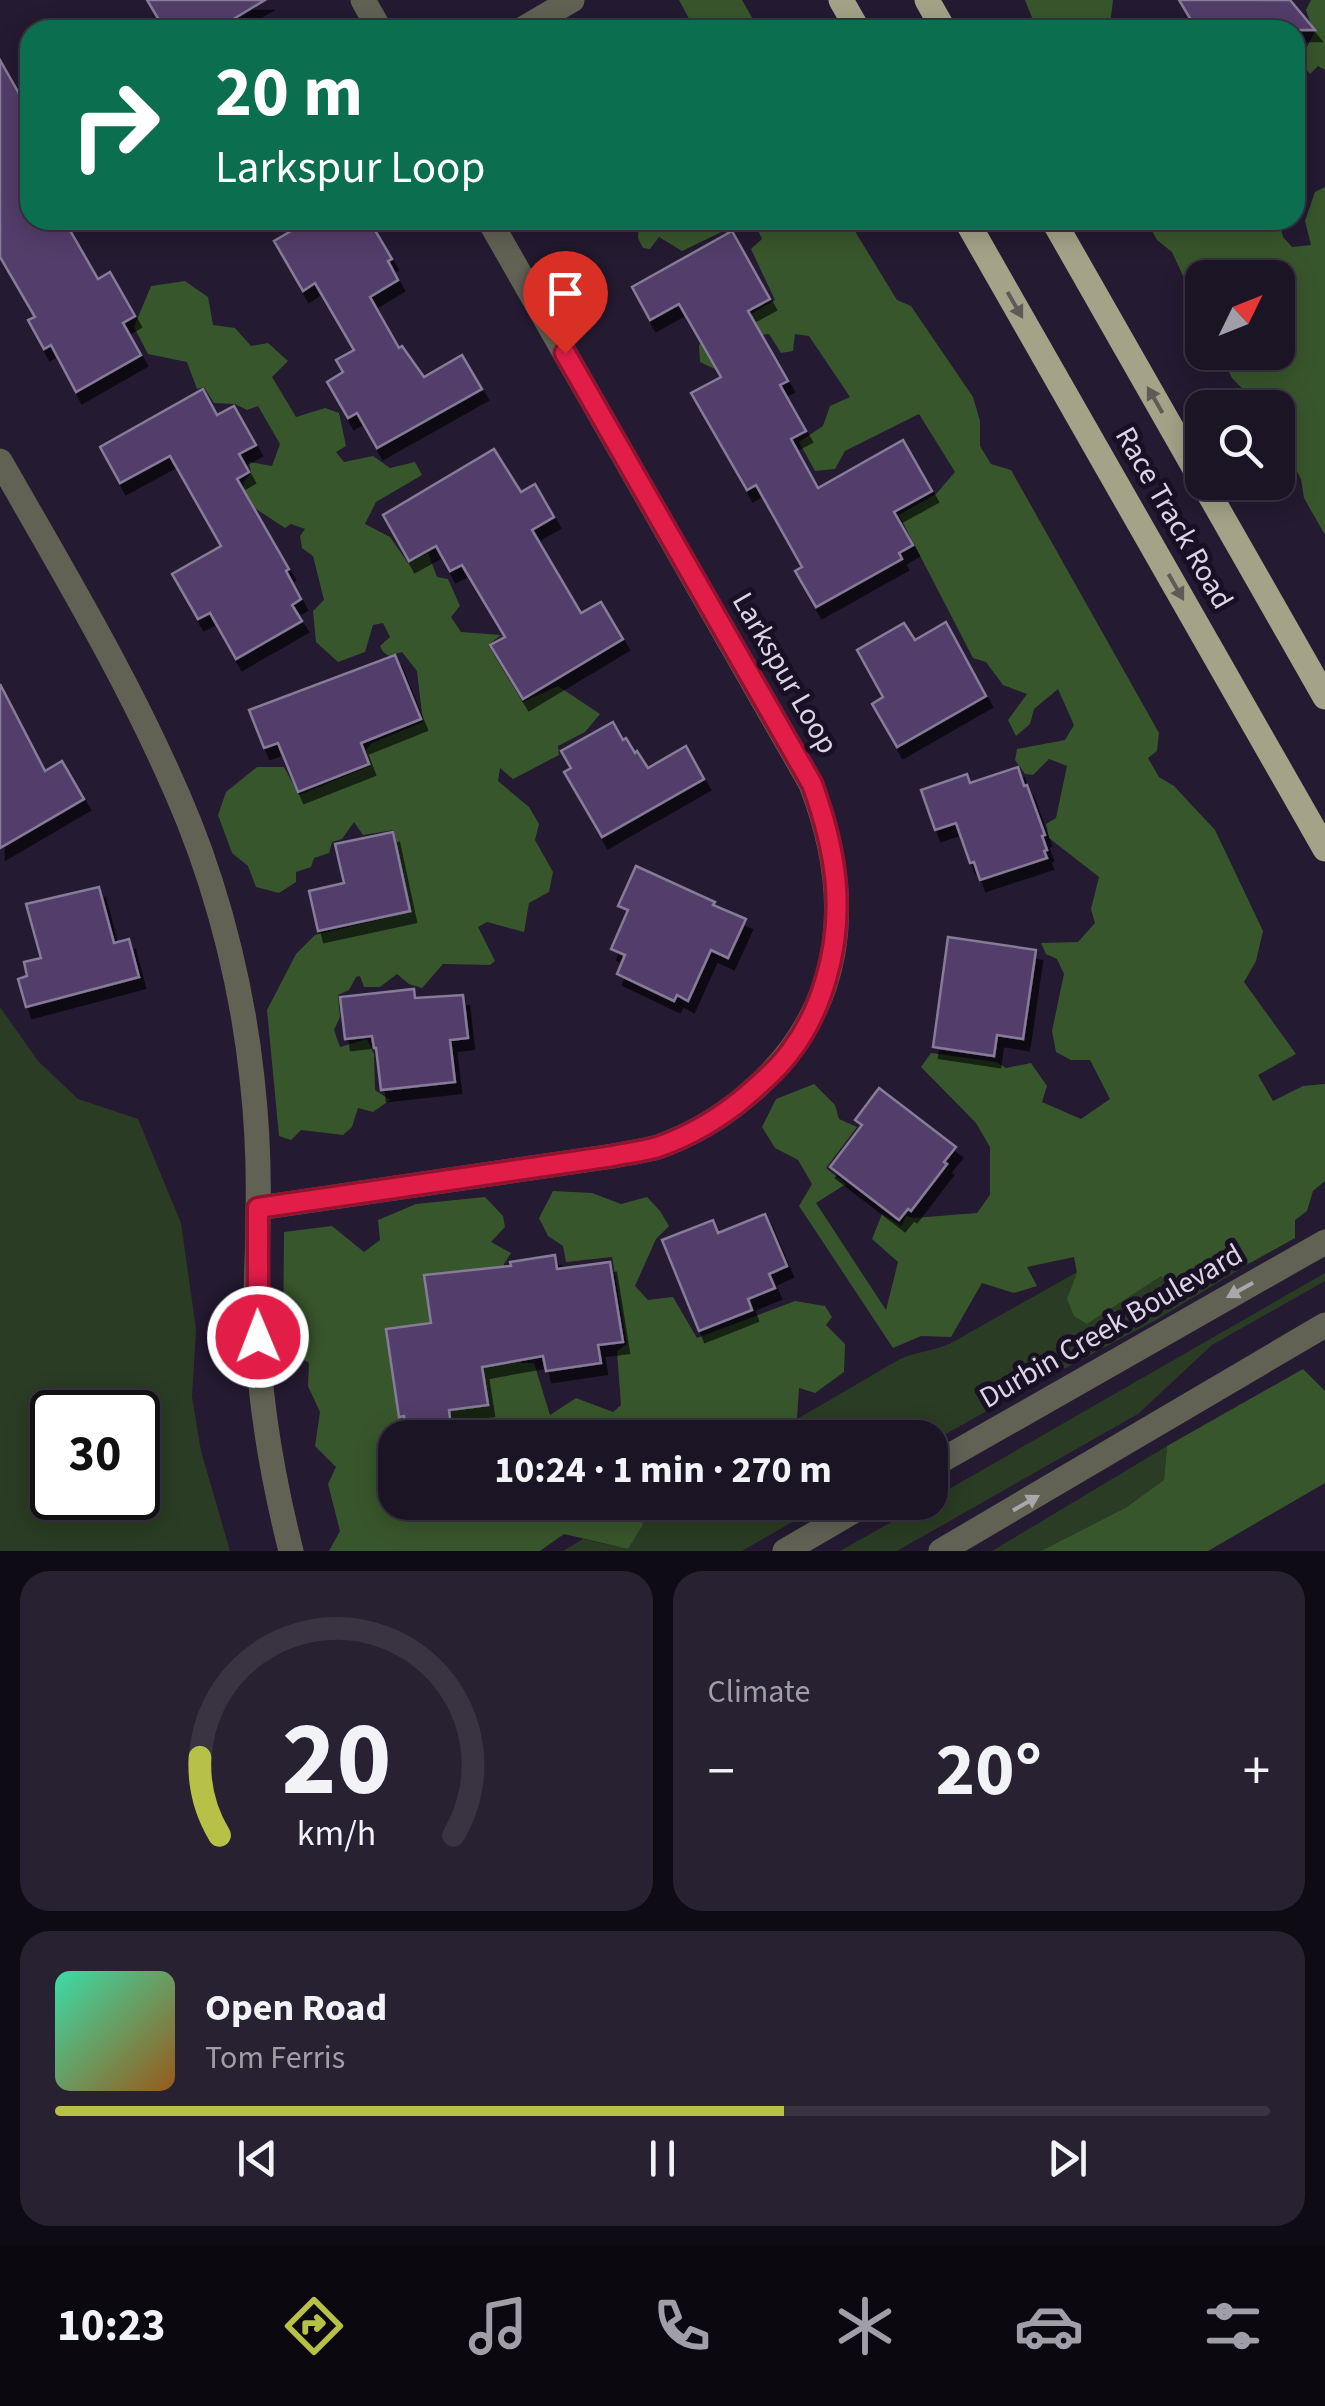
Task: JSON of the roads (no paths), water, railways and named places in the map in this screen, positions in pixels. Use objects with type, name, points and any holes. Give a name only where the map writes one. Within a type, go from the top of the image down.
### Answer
[{"type":"main road","name":"Race Track Road","points":[[972,230],[1325,848]]},
{"type":"main road","name":"Race Track Road","points":[[1058,230],[1325,697]]},
{"type":"street","points":[[538,20],[572,0]]},
{"type":"street","name":"Larkspur Loop","points":[[258,1208],[658,1147],[697,1130],[766,1079],[794,1048],[810,1021],[830,965],[836,936],[836,873],[812,784],[495,230]]},
{"type":"street","points":[[0,461],[148,730],[190,824],[223,927],[242,1006],[252,1080],[260,1391],[275,1488],[291,1551]]},
{"type":"street","name":"Durbin Creek Boulevard","points":[[948,1458],[1325,1242]]},
{"type":"street","points":[[941,1551],[1325,1326]]},
{"type":"street","points":[[785,1551],[838,1520]]}]
